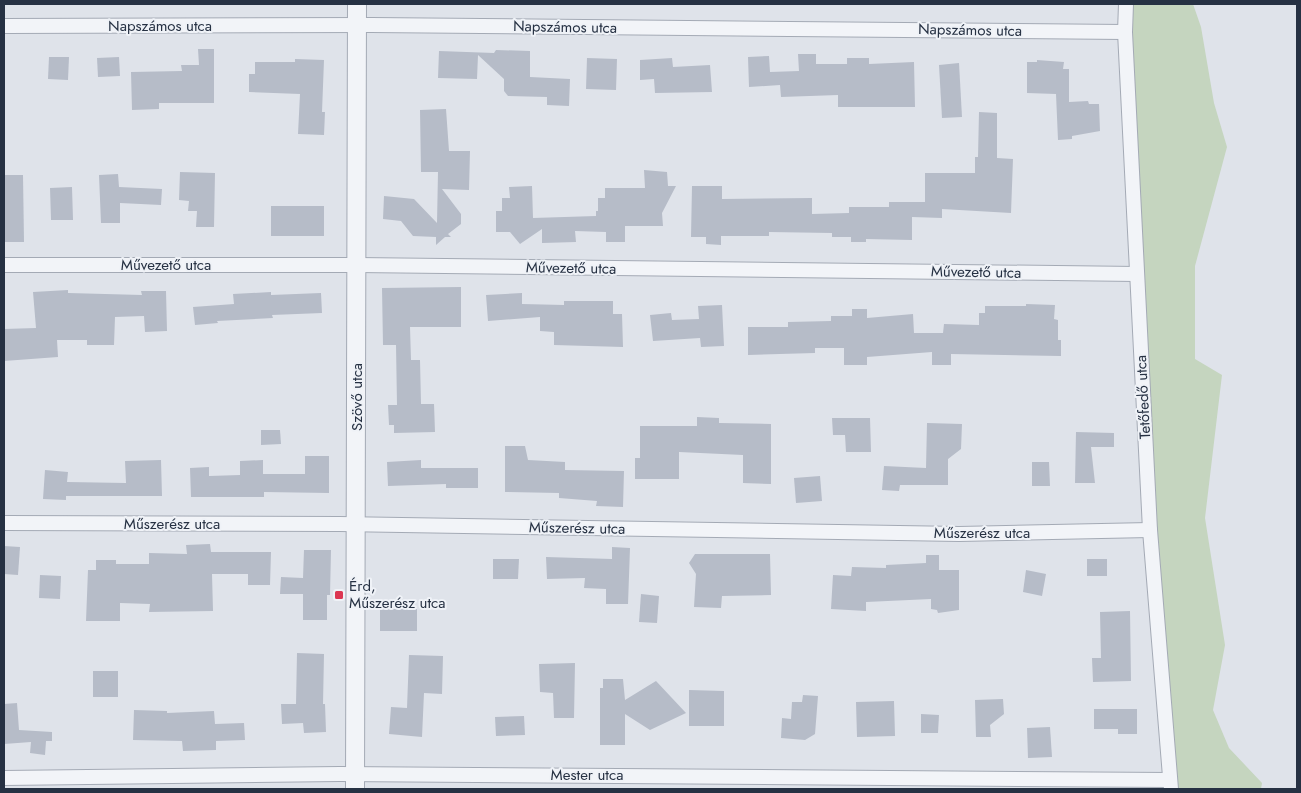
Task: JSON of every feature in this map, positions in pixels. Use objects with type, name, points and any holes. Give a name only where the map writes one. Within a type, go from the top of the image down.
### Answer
[{"type":"street","name":"Szövő utca","points":[[355,782],[357,4]]},
{"type":"street","name":"Tetőfedő utca","points":[[1126,4],[1125,32],[1150,530],[1170,784]]},
{"type":"street","name":"Napszámos utca","points":[[4,26],[357,25],[1125,32]]},
{"type":"street","name":"Művezető utca","points":[[4,265],[357,265],[1137,274]]},
{"type":"street","name":"Műszerész utca","points":[[4,523],[357,524],[960,534],[1150,530]]},
{"type":"street","name":"Mester utca","points":[[4,778],[355,782],[670,775],[1170,784]]},
{"type":"green space","points":[[1126,4],[1193,4],[1201,27],[1214,103],[1227,147],[1195,266],[1195,359],[1222,375],[1205,518],[1225,645],[1213,710],[1229,748],[1262,783],[1261,789],[1171,789]]},
{"type":"building","points":[[198,49],[214,49],[214,103],[159,103],[159,109],[132,110],[131,72],[182,71],[181,65],[199,65]]},
{"type":"building","points":[[496,50],[530,51],[530,77],[570,79],[569,106],[547,105],[547,97],[508,96],[504,91],[504,79],[478,55],[477,79],[438,78],[439,51],[494,53]]},
{"type":"building","points":[[798,54],[816,54],[816,64],[847,64],[847,58],[869,58],[869,64],[914,62],[915,107],[838,107],[838,95],[781,97],[780,85],[749,87],[748,57],[769,56],[770,72],[799,71]]},
{"type":"building","points":[[49,57],[69,57],[68,80],[48,79]]},
{"type":"building","points":[[119,57],[120,76],[98,77],[97,58]]},
{"type":"building","points":[[587,58],[617,59],[616,90],[586,89]]},
{"type":"building","points":[[672,58],[673,67],[710,65],[712,92],[655,93],[654,79],[640,80],[640,60]]},
{"type":"building","points":[[295,59],[324,60],[322,112],[325,112],[324,135],[298,134],[300,94],[249,92],[249,74],[255,74],[255,62],[295,62]]},
{"type":"building","points":[[1037,60],[1064,62],[1063,69],[1069,69],[1069,102],[1088,101],[1089,104],[1099,104],[1100,131],[1072,136],[1072,139],[1058,140],[1056,94],[1027,93],[1027,62],[1037,62]]},
{"type":"building","points":[[959,63],[962,117],[942,118],[939,65]]},
{"type":"building","points":[[446,109],[449,151],[470,151],[469,190],[442,189],[461,214],[461,224],[448,234],[451,237],[445,237],[436,245],[436,237],[413,236],[401,221],[383,219],[384,196],[414,199],[437,223],[438,172],[421,172],[420,110]]},
{"type":"building","points":[[979,112],[997,113],[997,158],[1013,159],[1011,213],[942,209],[942,218],[912,217],[912,240],[866,239],[866,242],[851,242],[851,237],[832,237],[832,233],[769,232],[769,236],[721,236],[721,245],[706,244],[706,237],[691,237],[692,186],[722,186],[722,199],[812,198],[812,214],[849,213],[849,207],[889,207],[889,202],[925,202],[925,173],[975,173],[975,157],[978,157]]},
{"type":"building","points":[[644,170],[667,172],[668,186],[676,186],[662,213],[663,226],[625,226],[625,242],[606,242],[606,232],[575,231],[576,242],[542,243],[542,229],[520,244],[510,232],[496,232],[496,211],[502,211],[502,198],[510,198],[509,187],[532,186],[533,218],[596,216],[598,198],[605,198],[605,188],[645,188]]},
{"type":"building","points":[[180,172],[215,173],[214,227],[196,227],[197,211],[188,211],[189,201],[179,200]]},
{"type":"building","points":[[118,174],[119,187],[162,189],[161,205],[120,203],[120,223],[101,223],[99,175]]},
{"type":"building","points":[[4,175],[23,175],[24,242],[4,242]]},
{"type":"building","points":[[72,187],[73,220],[51,220],[50,188]]},
{"type":"building","points":[[271,206],[324,206],[324,236],[271,236]]},
{"type":"building","points":[[461,287],[461,327],[410,327],[411,360],[420,360],[421,404],[434,404],[435,432],[394,433],[394,425],[389,425],[388,405],[397,405],[396,345],[383,345],[382,288]]},
{"type":"building","points":[[68,290],[68,293],[142,295],[141,291],[166,291],[167,331],[145,332],[144,316],[115,317],[114,345],[87,345],[87,340],[57,340],[58,357],[4,361],[4,329],[36,328],[33,292]]},
{"type":"building","points":[[271,292],[271,295],[321,293],[322,313],[272,315],[273,318],[217,321],[218,323],[195,325],[193,307],[234,304],[233,294]]},
{"type":"building","points":[[522,293],[522,304],[564,305],[564,301],[613,301],[613,314],[622,314],[623,347],[554,345],[554,332],[540,331],[540,317],[488,321],[486,295]]},
{"type":"building","points":[[1026,304],[1055,305],[1054,319],[1058,320],[1058,340],[1061,340],[1061,356],[951,354],[951,365],[932,365],[932,352],[867,357],[867,365],[844,365],[844,348],[815,348],[815,353],[748,355],[748,327],[788,327],[788,322],[831,321],[831,316],[852,316],[852,309],[867,309],[867,318],[913,314],[914,333],[943,333],[944,324],[979,325],[979,313],[985,313],[985,306],[1026,306]]},
{"type":"building","points":[[722,305],[724,346],[701,347],[700,338],[653,341],[650,315],[671,313],[672,320],[699,319],[698,306]]},
{"type":"building","points":[[697,417],[719,418],[719,423],[771,424],[771,484],[743,483],[743,455],[679,452],[679,479],[635,479],[635,458],[640,458],[640,426],[697,426]]},
{"type":"building","points":[[832,418],[870,418],[871,452],[846,452],[845,435],[833,435]]},
{"type":"building","points":[[927,423],[962,424],[961,449],[948,459],[948,485],[900,485],[899,491],[882,490],[884,466],[926,468]]},
{"type":"building","points":[[261,430],[280,430],[281,444],[261,445]]},
{"type":"building","points":[[1076,432],[1114,433],[1114,447],[1091,447],[1095,483],[1075,483]]},
{"type":"building","points":[[505,446],[525,446],[528,460],[565,462],[565,470],[624,471],[623,507],[596,506],[597,501],[559,498],[559,493],[505,492]]},
{"type":"building","points":[[305,456],[329,456],[329,493],[264,492],[264,497],[191,497],[190,468],[209,467],[209,476],[240,475],[240,461],[263,460],[263,474],[305,474]]},
{"type":"building","points":[[161,460],[162,496],[66,496],[66,500],[43,499],[45,470],[68,472],[67,482],[126,483],[125,461]]},
{"type":"building","points":[[421,460],[421,468],[478,468],[478,488],[446,488],[446,484],[388,486],[387,462]]},
{"type":"building","points":[[1032,462],[1049,462],[1050,486],[1032,486]]},
{"type":"building","points":[[820,476],[822,501],[796,503],[794,478]]},
{"type":"building","points":[[210,544],[211,552],[271,552],[270,585],[248,585],[248,574],[212,574],[213,611],[149,612],[150,604],[120,603],[120,621],[86,621],[88,570],[96,570],[96,560],[116,560],[116,564],[149,564],[149,553],[187,554],[186,545]]},
{"type":"building","points":[[4,546],[20,547],[18,575],[4,574]]},
{"type":"building","points":[[612,547],[630,548],[628,604],[606,604],[606,589],[584,588],[585,578],[547,579],[546,557],[612,559]]},
{"type":"building","points":[[304,550],[331,550],[330,595],[327,595],[327,620],[303,620],[303,594],[280,594],[281,577],[303,578]]},
{"type":"building","points":[[695,554],[770,554],[771,595],[722,596],[721,608],[694,607],[696,574],[689,563]]},
{"type":"building","points":[[926,555],[939,555],[939,570],[959,570],[959,610],[938,613],[937,610],[931,609],[931,599],[866,602],[866,611],[831,609],[833,575],[851,576],[852,567],[886,568],[886,565],[926,563]]},
{"type":"building","points":[[493,559],[519,559],[518,579],[493,579]]},
{"type":"building","points":[[1087,559],[1107,559],[1107,576],[1087,576]]},
{"type":"building","points":[[1026,570],[1046,574],[1042,596],[1023,592]]},
{"type":"building","points":[[40,575],[61,576],[60,599],[39,598]]},
{"type":"building","points":[[641,594],[659,596],[657,623],[639,622]]},
{"type":"building","points":[[380,609],[417,609],[417,631],[380,631]]},
{"type":"building","points":[[1130,611],[1131,681],[1093,682],[1092,658],[1101,658],[1100,612]]},
{"type":"building","points":[[297,653],[324,654],[323,704],[325,704],[326,732],[304,733],[303,723],[282,724],[281,704],[296,704]]},
{"type":"building","points":[[409,655],[443,656],[442,694],[424,693],[422,737],[389,734],[391,707],[407,708]]},
{"type":"building","points":[[575,663],[574,718],[554,718],[553,693],[540,692],[539,664]]},
{"type":"building","points":[[93,671],[118,671],[118,697],[93,697]]},
{"type":"building","points":[[603,679],[623,679],[625,700],[656,681],[686,713],[650,730],[625,714],[625,745],[600,745],[600,688],[603,688]]},
{"type":"building","points":[[689,690],[724,691],[724,726],[689,726]]},
{"type":"building","points":[[803,695],[818,696],[815,734],[805,740],[781,738],[782,718],[791,719],[792,702],[802,702]]},
{"type":"building","points":[[1003,699],[1004,714],[990,725],[991,737],[976,737],[975,700]]},
{"type":"building","points":[[894,701],[895,736],[857,737],[856,702]]},
{"type":"building","points":[[17,703],[19,730],[52,732],[52,741],[46,741],[45,755],[30,753],[31,742],[4,744],[4,704]]},
{"type":"building","points":[[1094,709],[1137,709],[1137,734],[1118,734],[1118,729],[1094,729]]},
{"type":"building","points":[[134,710],[167,711],[167,713],[214,711],[215,724],[244,723],[245,740],[216,741],[216,750],[183,751],[182,741],[133,740]]},
{"type":"building","points":[[921,714],[939,715],[938,733],[921,733]]},
{"type":"building","points":[[524,716],[525,735],[496,736],[495,717]]},
{"type":"building","points":[[1050,727],[1052,757],[1028,758],[1027,728]]},
{"type":"place","name":"Érd, Műszerész utca","points":[[339,595]]}]
